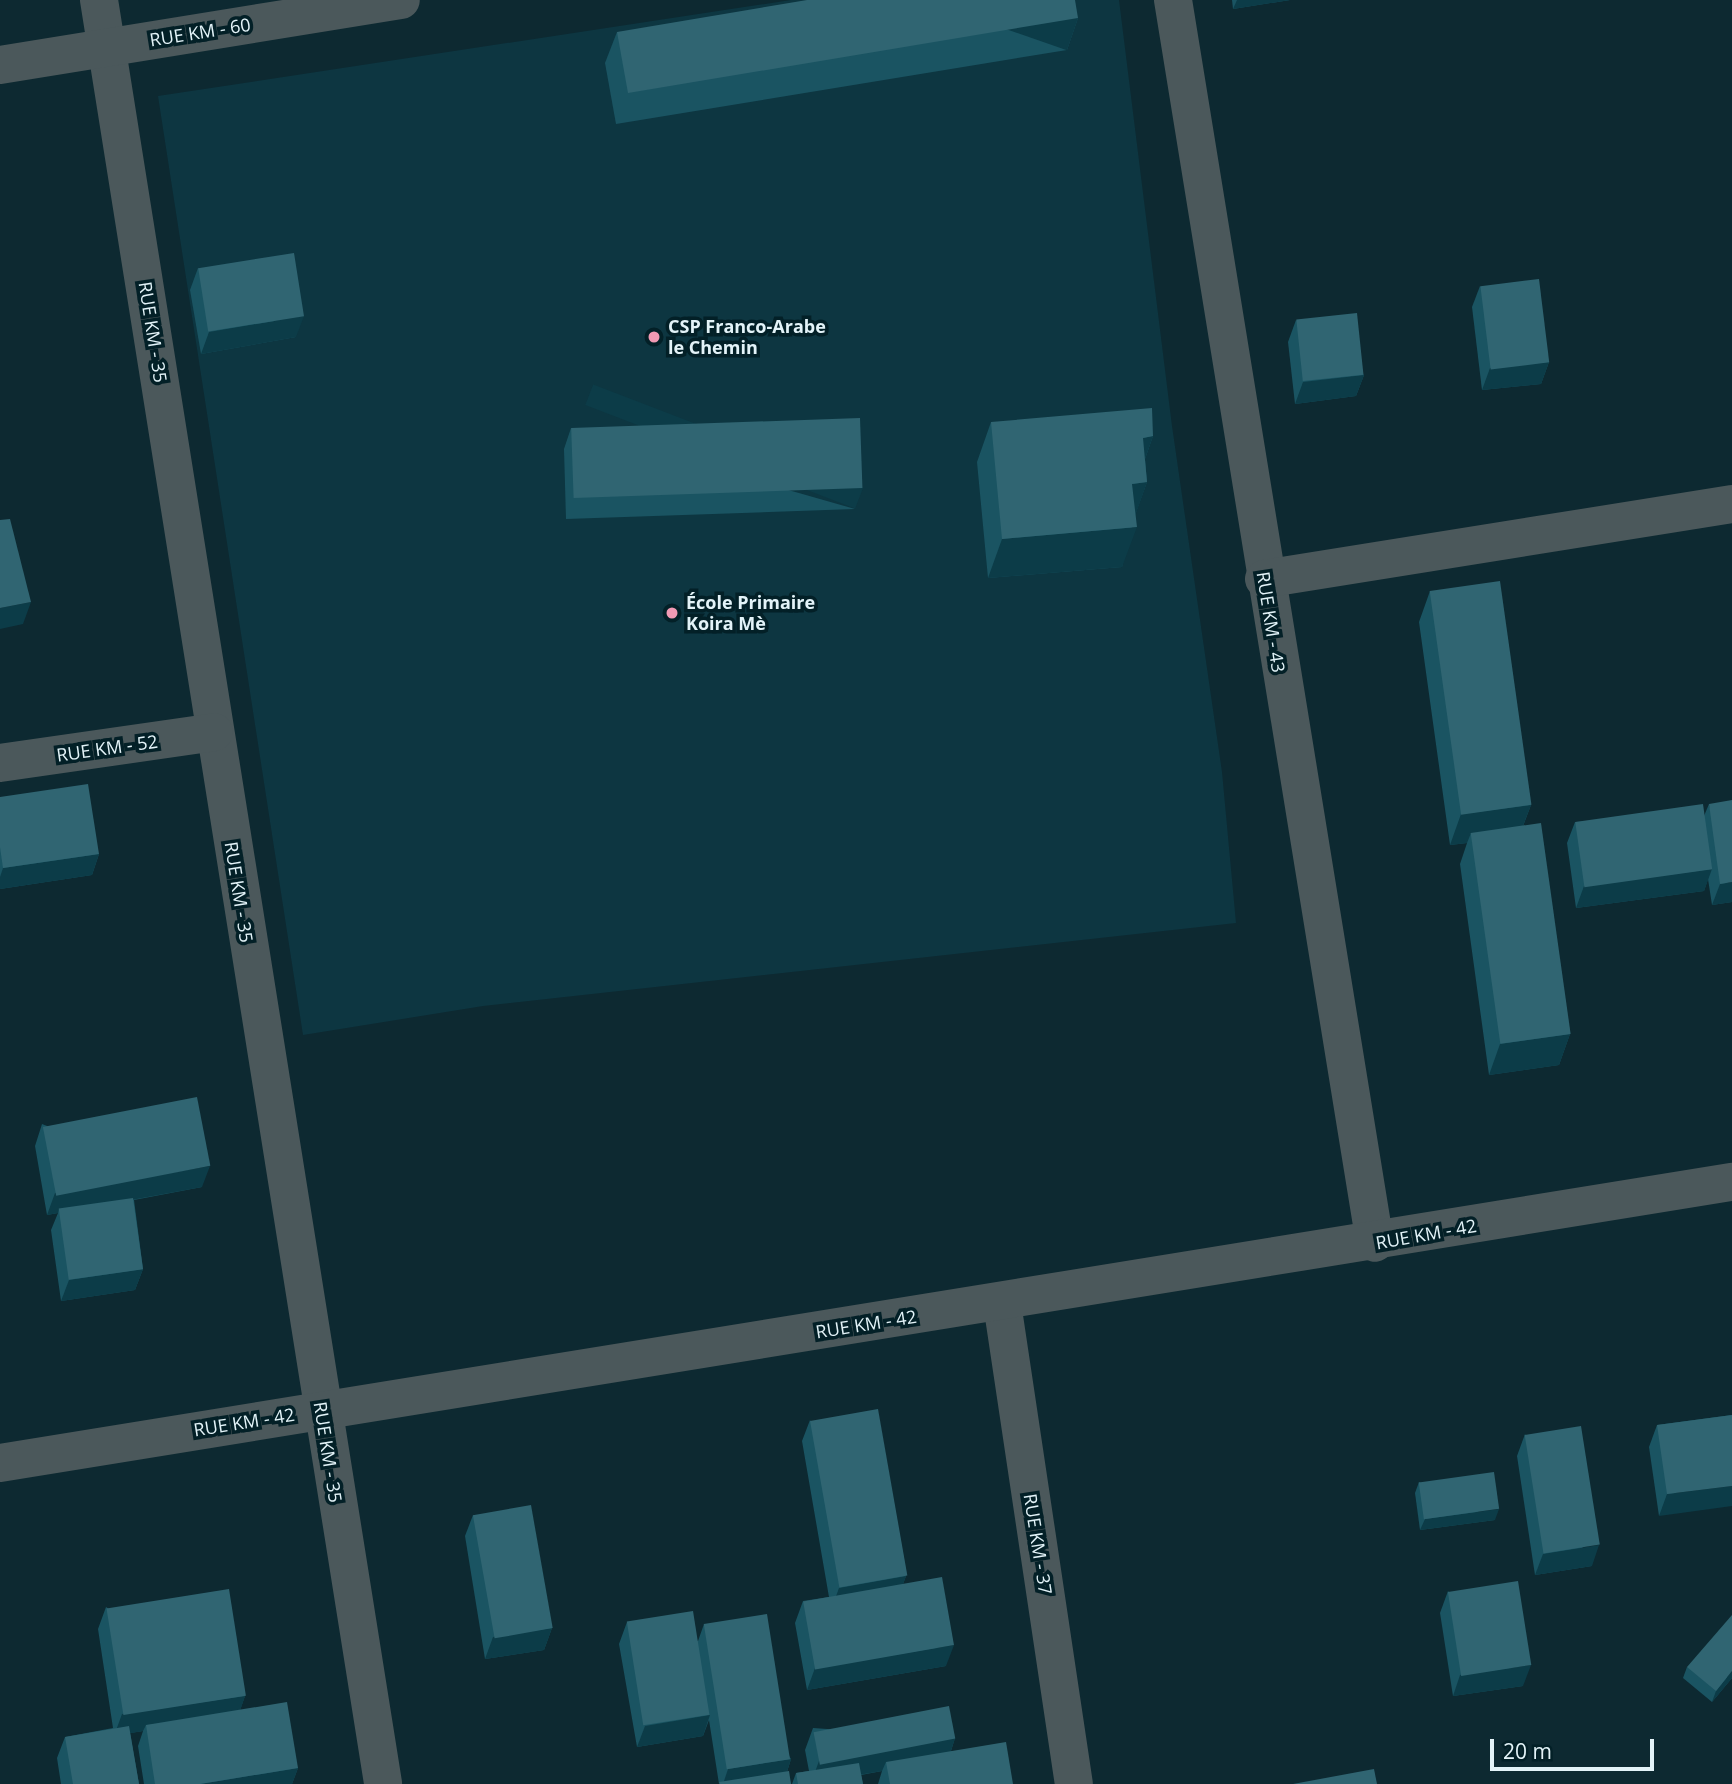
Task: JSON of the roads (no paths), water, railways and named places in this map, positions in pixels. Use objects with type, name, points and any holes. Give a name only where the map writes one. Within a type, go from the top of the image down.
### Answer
[{"type":"street","name":"RUE KM - 35","points":[[99,0],[109,48],[320,1410],[383,1784]]},
{"type":"street","name":"RUE KM - 60","points":[[0,65],[401,0]]},
{"type":"street","name":"RUE KM - 43","points":[[1173,0],[1264,579],[1375,1243]]},
{"type":"street","points":[[1264,579],[1732,505]]},
{"type":"street","name":"RUE KM - 52","points":[[0,763],[214,732]]},
{"type":"street","name":"RUE KM - 42","points":[[0,1463],[1375,1243],[1732,1182]]},
{"type":"street","name":"RUE KM - 37","points":[[1002,1303],[1074,1784]]},
{"type":"place","name":"CSP Franco-Arabe le Chemin","points":[[654,337]]},
{"type":"place","name":"École Primaire Koira Mè","points":[[672,613]]}]
